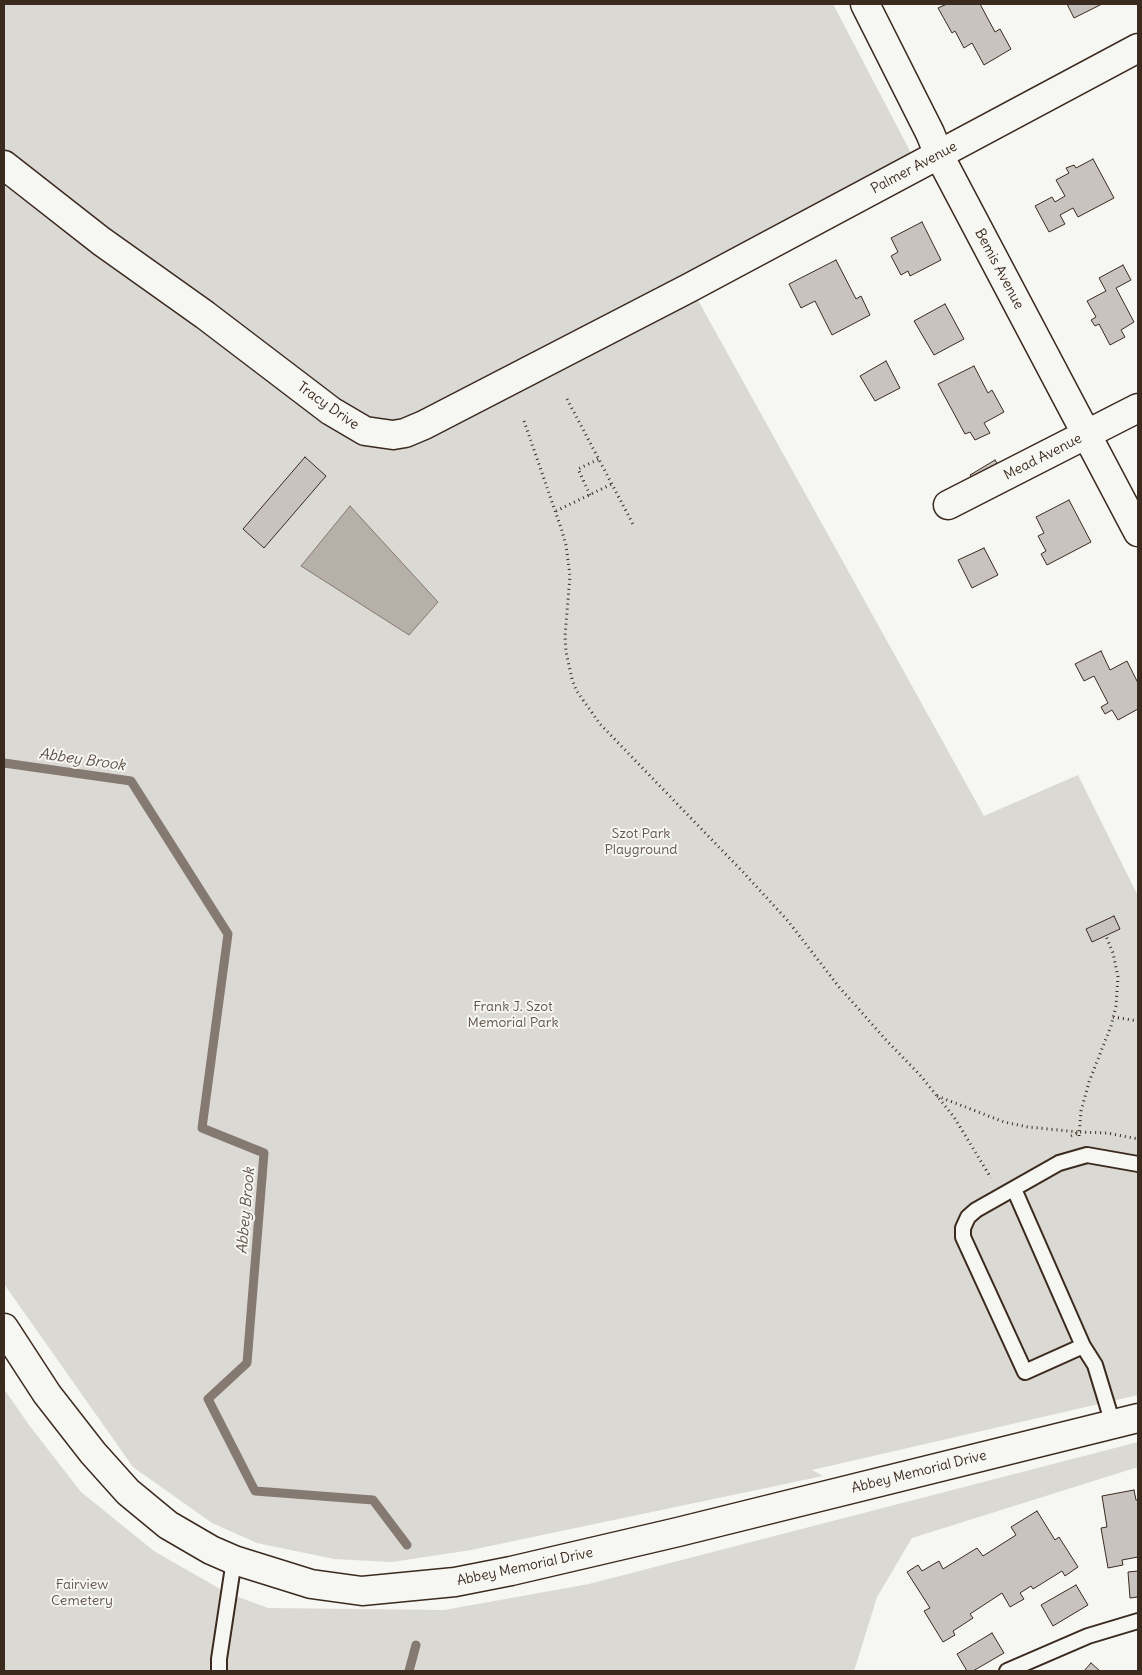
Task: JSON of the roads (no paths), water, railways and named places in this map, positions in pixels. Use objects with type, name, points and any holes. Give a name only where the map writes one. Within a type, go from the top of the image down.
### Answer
[{"type":"street","name":"Bemis Avenue","points":[[865,4],[930,132],[939,155],[1138,532]]},
{"type":"street","name":"Palmer Avenue","points":[[689,288],[1138,48]]},
{"type":"street","name":"Tracy Drive","points":[[4,165],[101,242],[205,315],[331,411],[347,422],[372,433],[393,435],[405,433],[424,425],[689,288]]},
{"type":"street","name":"Mead Avenue","points":[[948,505],[1138,408]]},
{"type":"street","name":"Abbey Memorial Drive","points":[[4,1328],[47,1394],[76,1433],[128,1492],[161,1519],[189,1538],[234,1560],[312,1584],[345,1589],[378,1590],[456,1582],[511,1571],[1126,1421]]},
{"type":"lane","points":[[1083,1346],[1024,1372],[962,1233],[963,1228],[968,1217],[976,1210],[1059,1163],[1078,1157],[1096,1156],[1138,1164]]},
{"type":"lane","points":[[1008,1192],[1083,1346],[1126,1421]]},
{"type":"lane","points":[[219,1671],[219,1659],[234,1560]]},
{"type":"lane","points":[[1007,1671],[1088,1636],[1138,1622]]},
{"type":"waterway","name":"Abbey Brook","points":[[4,763],[131,781],[228,934],[202,1128],[264,1153],[247,1363],[208,1399],[255,1491],[373,1500],[407,1545]]},
{"type":"waterway","name":"Abbey Brook","points":[[409,1671],[416,1645]]},
{"type":"park label","name":"Szot Park Playground","points":[[641,842]]},
{"type":"park label","name":"Frank J. Szot Memorial Park","points":[[513,1016]]},
{"type":"park label","name":"Fairview Cemetery","points":[[82,1594]]}]
